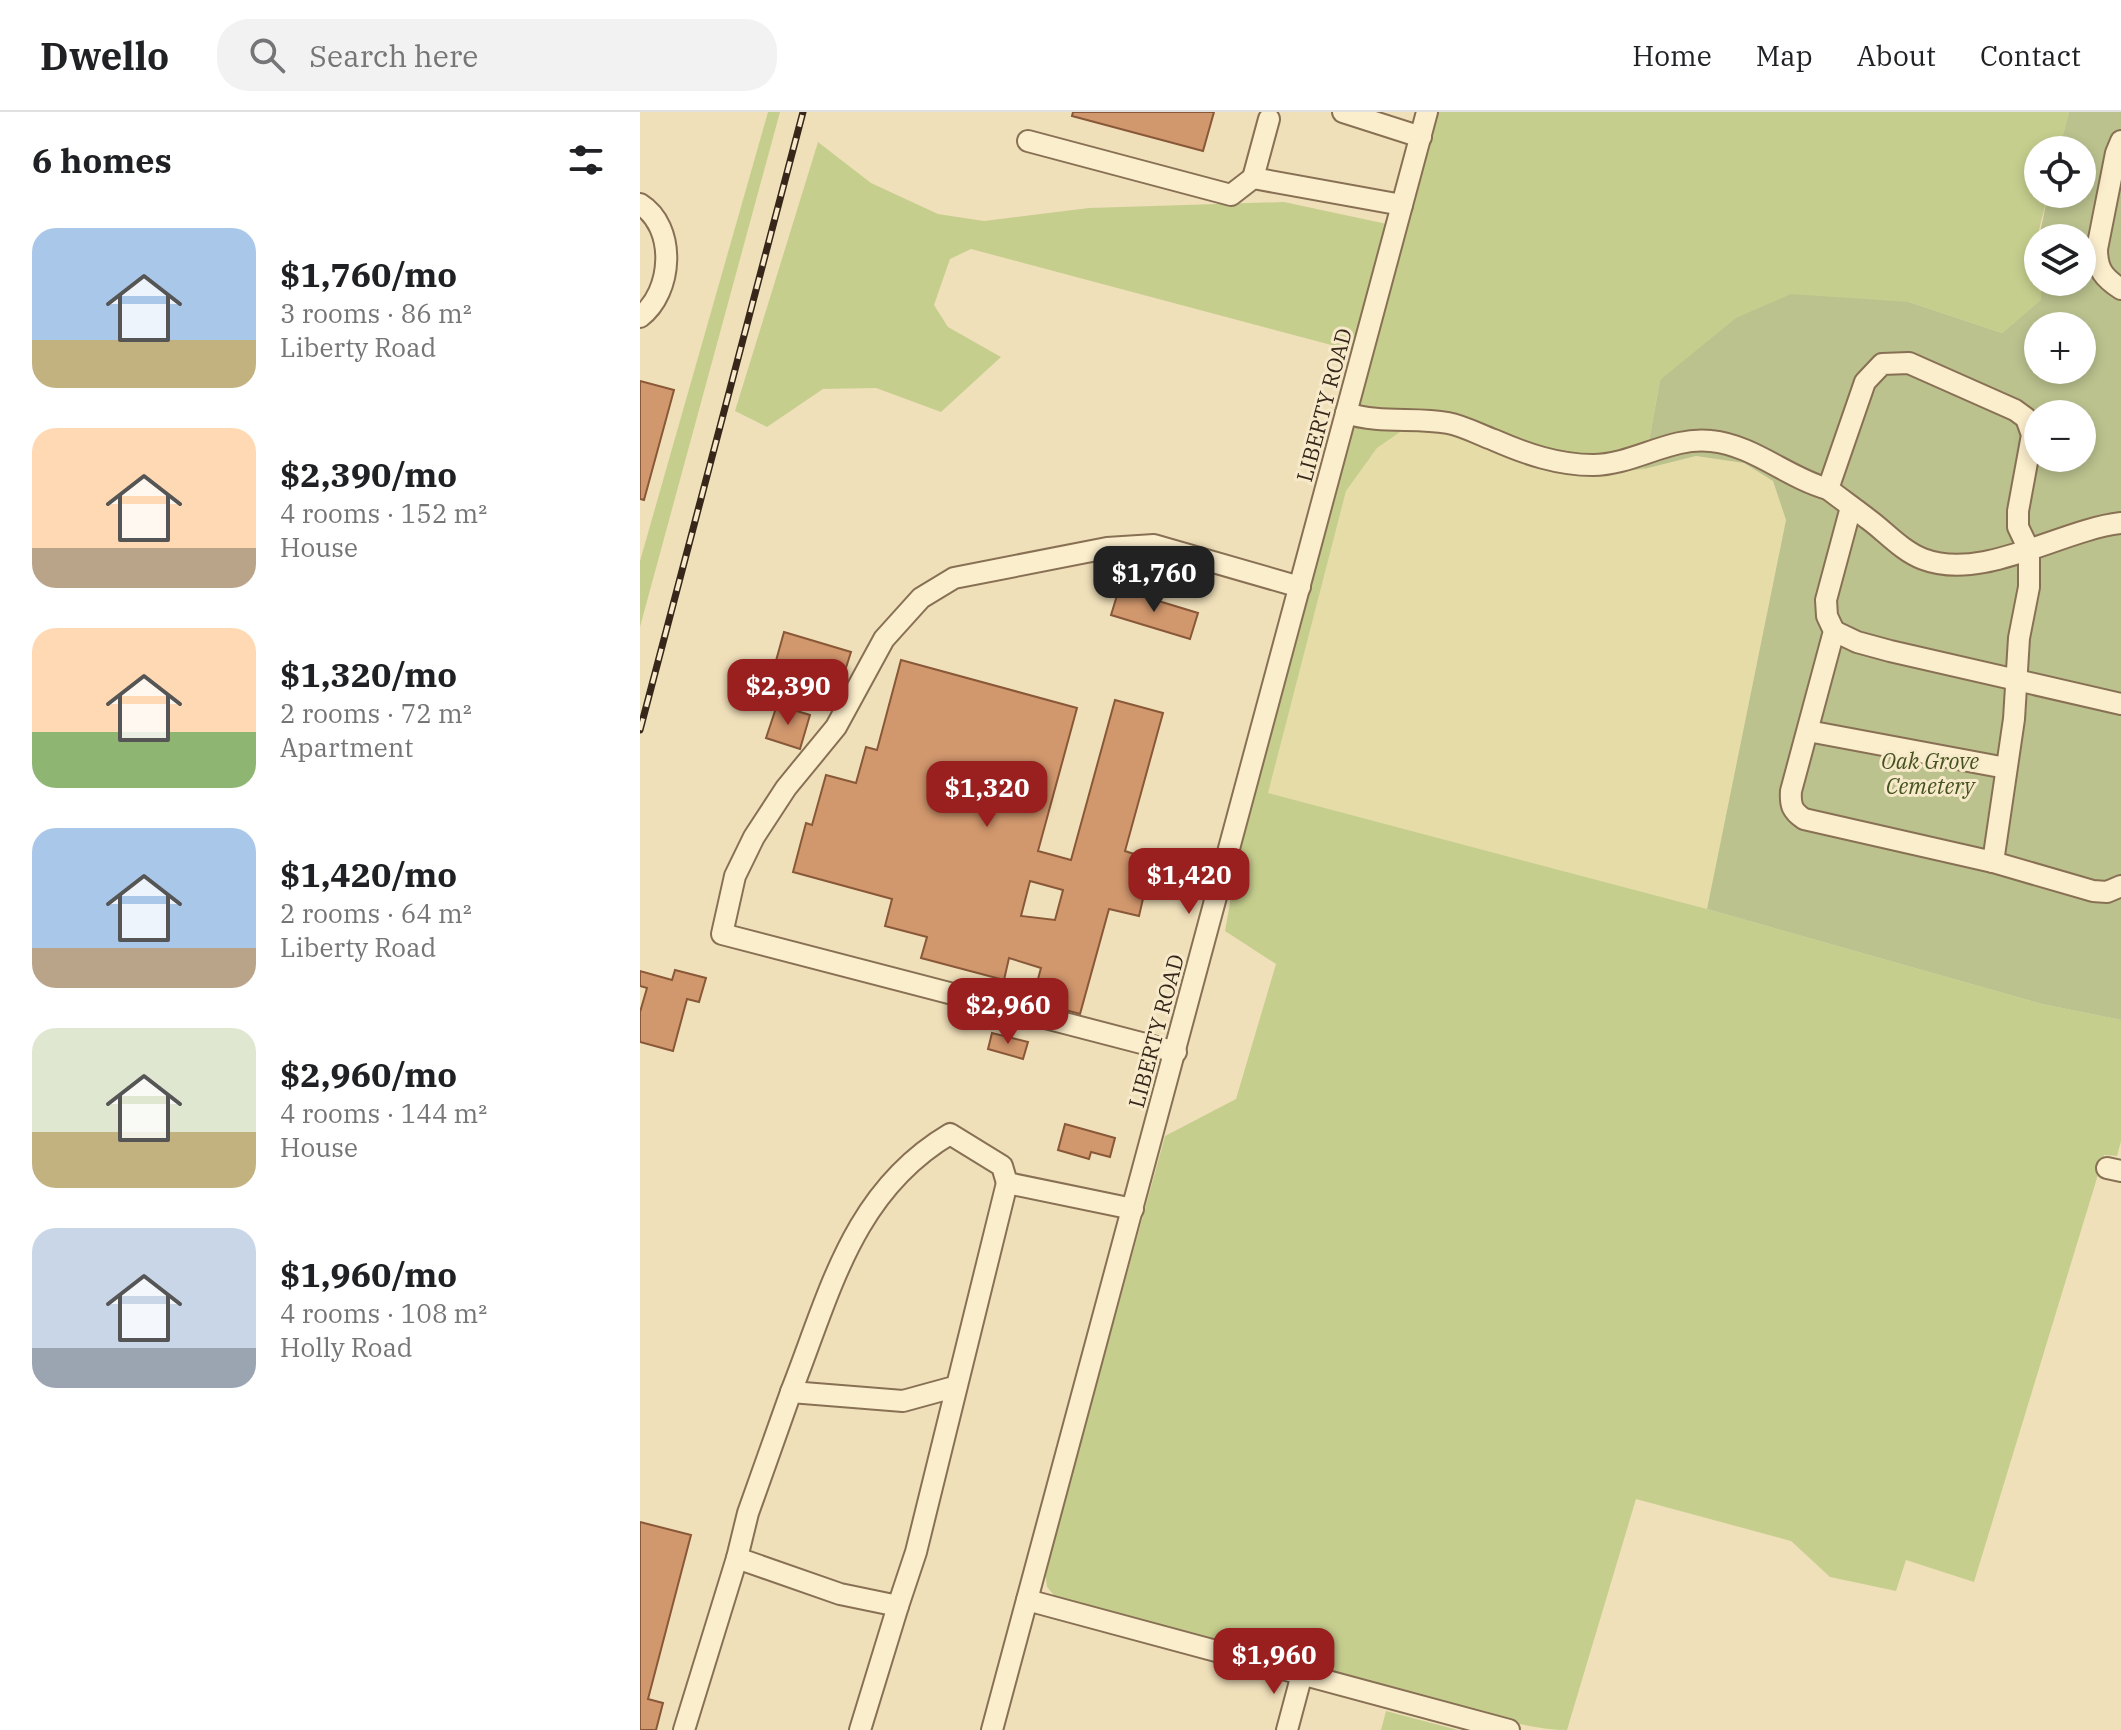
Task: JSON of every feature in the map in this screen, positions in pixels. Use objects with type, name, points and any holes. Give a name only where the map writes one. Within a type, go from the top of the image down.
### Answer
[{"type":"street","points":[[1343,112],[1421,137]]},
{"type":"street","name":"LIBERTY ROAD","points":[[992,1730],[1427,112]]},
{"type":"street","points":[[1028,141],[1231,195],[1253,178],[1269,119]]},
{"type":"street","points":[[2121,141],[2097,249],[2097,265],[2105,279],[2121,289]]},
{"type":"street","points":[[1253,178],[1402,205]]},
{"type":"street","points":[[640,204],[656,220],[667,252],[666,269],[654,302],[640,317]]},
{"type":"street","points":[[1828,489],[1865,382],[1882,364],[1909,363],[2015,410],[2026,418],[2032,435],[2018,511],[2018,527],[2029,550],[2029,587],[2019,638],[2018,679],[1993,862]]},
{"type":"street","points":[[1346,413],[1365,419],[1449,423],[1560,464],[1605,464],[1630,460],[1685,442],[1709,440],[1730,445],[1804,482],[1828,489],[1902,548],[1921,559],[1940,564],[1959,564],[2029,550],[2065,536],[2121,523]]},
{"type":"street","points":[[1851,507],[1826,600],[1827,616],[1834,631],[1791,791],[1790,803],[1794,813],[1804,819],[1993,862],[2093,891],[2107,892],[2121,886]]},
{"type":"street","points":[[1176,1052],[722,934],[735,876],[754,837],[786,788],[836,727],[884,639],[921,598],[954,578],[1107,548],[1154,545],[1300,587]]},
{"type":"street","points":[[1834,631],[1879,648],[2121,704]]},
{"type":"street","points":[[1808,731],[2006,768]]},
{"type":"street","points":[[684,1730],[748,1513],[849,1244],[871,1204],[919,1152],[950,1134],[1002,1166],[1007,1183],[954,1387],[916,1552],[860,1730]]},
{"type":"street","points":[[1007,1183],[1133,1209]]},
{"type":"street","points":[[791,1392],[903,1401],[954,1387]]},
{"type":"street","points":[[737,1558],[840,1594],[898,1606]]},
{"type":"street","points":[[1027,1600],[1509,1730]]},
{"type":"street","points":[[1287,1730],[1302,1674]]},
{"type":"shaded area","points":[[1403,430],[1441,431],[1529,466],[1572,474],[1644,469],[1696,456],[1744,463],[1773,481],[1786,520],[1707,909],[1267,793],[1346,491],[1377,448]]},
{"type":"green space","points":[[768,112],[780,112],[640,627],[640,561]]},
{"type":"green space","points":[[1436,112],[2069,112],[2063,136],[2024,136],[2024,208],[2044,208],[2040,224],[2024,224],[2024,296],[2042,296],[2042,300],[2002,333],[1909,302],[1660,380],[1644,469],[1572,474],[1529,466],[1441,431],[1403,430],[1377,448],[1346,491],[1268,793],[1707,909],[2042,1004],[2121,1020],[2121,1141],[2117,1156],[2104,1155],[1974,1582],[1906,1560],[1896,1591],[1830,1577],[1791,1541],[1636,1499],[1567,1730],[1502,1720],[1348,1675],[1058,1600],[1047,1587],[1045,1572],[1165,1136],[1236,1099],[1276,964],[1225,931],[1246,812]]},
{"type":"green space","name":"Oak Grove Cemetery","points":[[2069,112],[2121,112],[2121,1020],[2042,1004],[1707,909],[1786,520],[1773,481],[1744,463],[1696,456],[1644,469],[1660,380],[1736,318],[1791,294],[1909,302],[2002,333],[2024,314],[2024,384],[2096,384],[2096,312],[2027,312],[2041,300],[2041,296],[2096,296],[2096,224],[2042,224],[2045,208],[2096,208],[2096,136],[2063,136]]},
{"type":"green space","points":[[818,142],[871,183],[938,214],[984,221],[1089,208],[1284,202],[1387,224],[1354,351],[971,249],[950,259],[934,305],[948,327],[1001,357],[941,412],[876,388],[823,389],[767,427],[735,411]]},
{"type":"green space","points":[[1386,1711],[1458,1730],[1381,1730]]},
{"type":"building","points":[[1073,112],[1214,112],[1203,151],[1072,116]]},
{"type":"building","points":[[640,381],[674,390],[644,500],[640,499]]},
{"type":"building","points":[[1119,589],[1198,613],[1190,639],[1111,615]]},
{"type":"building","points":[[784,632],[851,652],[836,699],[763,678],[763,675],[772,675]]},
{"type":"building","points":[[901,660],[1077,708],[1038,851],[1071,860],[1115,700],[1163,713],[1125,851],[1152,860],[1139,916],[1109,909],[1080,1014],[1032,1001],[1041,968],[1009,958],[1004,980],[921,958],[927,937],[885,926],[892,899],[793,872],[806,823],[812,825],[826,775],[856,783],[866,747],[877,750]],"holes":[[[1030,881],[1063,890],[1055,920],[1021,916]]]},
{"type":"building","points":[[777,705],[810,715],[800,749],[766,738]]},
{"type":"building","points":[[675,970],[706,978],[699,1002],[687,999],[673,1051],[640,1042],[640,1012],[647,988],[640,986],[640,971],[672,980]]},
{"type":"building","points":[[992,1033],[1028,1042],[1023,1059],[988,1049]]},
{"type":"building","points":[[1065,1124],[1115,1138],[1110,1157],[1091,1152],[1089,1159],[1058,1150]]},
{"type":"building","points":[[640,1522],[691,1535],[648,1699],[663,1703],[656,1730],[640,1730]]},
{"type":"railway","points":[[640,730],[803,112]]}]
